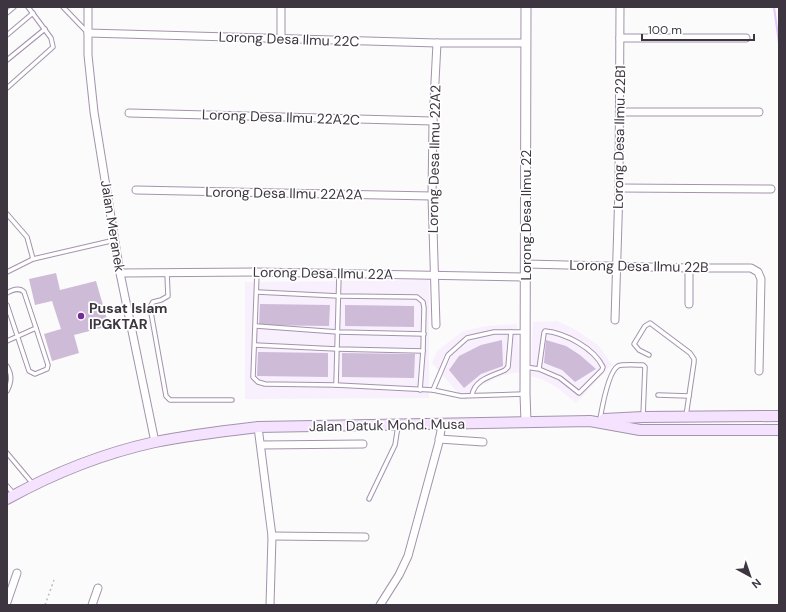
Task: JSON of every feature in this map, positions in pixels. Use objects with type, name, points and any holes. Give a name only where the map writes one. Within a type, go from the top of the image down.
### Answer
[{"type":"main road","name":"Jalan Datuk Mohd. Musa","points":[[11,497],[90,462],[155,442],[222,431],[258,427],[526,422],[643,417],[779,416]]},
{"type":"main road","name":"Jalan Datuk Mohd. Musa","points":[[595,420],[640,430],[779,430]]},
{"type":"street","name":"Jalan Meranek","points":[[88,7],[88,55],[94,112],[116,239],[120,273],[155,442]]},
{"type":"street","points":[[281,7],[281,39]]},
{"type":"street","name":"Lorong Desa Ilmu 22","points":[[526,7],[526,422]]},
{"type":"street","name":"Lorong Desa Ilmu 22B1","points":[[615,320],[618,267],[620,7]]},
{"type":"street","name":"Lorong Desa Ilmu 22C","points":[[88,33],[437,43],[525,43]]},
{"type":"street","points":[[620,38],[746,38]]},
{"type":"street","name":"Lorong Desa Ilmu 22A2","points":[[436,326],[432,196],[433,121],[437,43]]},
{"type":"street","points":[[620,112],[759,112]]},
{"type":"street","name":"Lorong Desa Ilmu 22A2C","points":[[129,113],[433,121]]},
{"type":"street","points":[[619,188],[771,189]]},
{"type":"street","name":"Lorong Desa Ilmu 22A2A","points":[[136,190],[432,196]]},
{"type":"street","name":"Lorong Desa Ilmu 22B","points":[[526,264],[618,267],[751,268],[758,272],[761,279],[759,371]]},
{"type":"street","points":[[689,268],[689,304]]},
{"type":"street","name":"Lorong Desa Ilmu 22A","points":[[120,273],[257,272],[526,277]]},
{"type":"street","points":[[380,605],[399,575],[408,556],[442,424]]},
{"type":"street","points":[[258,427],[272,536],[270,605]]},
{"type":"street","points":[[439,440],[483,442]]},
{"type":"street","points":[[261,444],[363,444]]},
{"type":"street","points":[[272,536],[365,536]]},
{"type":"street","points":[[7,602],[17,574]]},
{"type":"street","points":[[92,605],[98,588]]},
{"type":"lane","points":[[7,13],[14,7]]},
{"type":"lane","points":[[7,88],[53,47],[52,40],[28,7]]},
{"type":"lane","points":[[63,7],[88,33]]},
{"type":"lane","points":[[7,35],[33,13]]},
{"type":"lane","points":[[7,60],[45,29]]},
{"type":"lane","points":[[7,214],[27,237],[33,259]]},
{"type":"lane","points":[[7,272],[33,259],[116,239]]},
{"type":"lane","points":[[167,272],[168,296],[153,302],[150,307],[166,396],[170,400],[232,400]]},
{"type":"lane","points":[[257,272],[254,377],[258,382],[265,384],[336,385],[433,390],[462,396],[525,394]]},
{"type":"lane","points":[[336,385],[340,274]]},
{"type":"lane","points":[[7,293],[17,289],[24,292],[48,365],[47,369],[35,374],[29,371],[7,305]]},
{"type":"lane","points":[[256,292],[339,296],[417,297],[423,302],[424,308],[424,334],[420,390]]},
{"type":"lane","points":[[649,355],[639,350],[634,344],[645,326],[650,323],[690,353],[694,359],[686,417]]},
{"type":"lane","points":[[256,326],[338,332],[424,334]]},
{"type":"lane","points":[[7,341],[36,328]]},
{"type":"lane","points":[[525,367],[539,369],[560,378],[578,393],[602,370],[603,367],[582,345],[567,337],[545,331],[539,369]]},
{"type":"lane","points":[[433,390],[448,355],[467,338],[494,332],[525,332]]},
{"type":"lane","points":[[472,395],[478,383],[505,370],[508,367],[511,332]]},
{"type":"lane","points":[[255,345],[423,351]]},
{"type":"lane","points":[[595,420],[607,385],[615,369],[620,365],[643,365],[645,367],[643,417]]},
{"type":"lane","points":[[7,366],[12,375],[7,391]]},
{"type":"lane","points":[[658,395],[689,396]]},
{"type":"lane","points":[[369,499],[395,445],[398,425]]},
{"type":"lane","points":[[7,453],[34,486]]},
{"type":"lane","points":[[7,486],[11,497]]},
{"type":"path","points":[[45,605],[54,580]]},
{"type":"shaded area","points":[[429,280],[429,398],[245,399],[245,282]]},
{"type":"shaded area","points":[[557,321],[576,330],[598,345],[612,364],[576,403],[559,389],[544,380],[531,376],[533,322]]},
{"type":"shaded area","points":[[517,324],[520,372],[504,375],[480,386],[465,401],[432,363],[437,351],[463,331],[486,326]]},
{"type":"building","name":"Pusat Islam IPGKTAR","points":[[56,273],[60,290],[96,281],[109,326],[74,335],[79,353],[52,361],[44,334],[61,329],[52,301],[35,305],[29,279]]},
{"type":"building","points":[[260,304],[330,305],[329,326],[259,325]]},
{"type":"building","points":[[345,305],[414,306],[414,327],[345,326]]},
{"type":"building","points":[[502,340],[503,366],[481,374],[464,388],[449,370],[459,356],[481,345]]},
{"type":"building","points":[[546,340],[566,346],[580,355],[596,369],[575,382],[562,370],[544,363]]},
{"type":"building","points":[[258,352],[328,353],[328,377],[257,376]]},
{"type":"building","points":[[342,353],[415,354],[414,378],[342,377]]},
{"type":"waterway","points":[[774,7],[779,43]]},
{"type":"place","name":"Pusat Islam IPGKTAR","points":[[81,316]]}]
